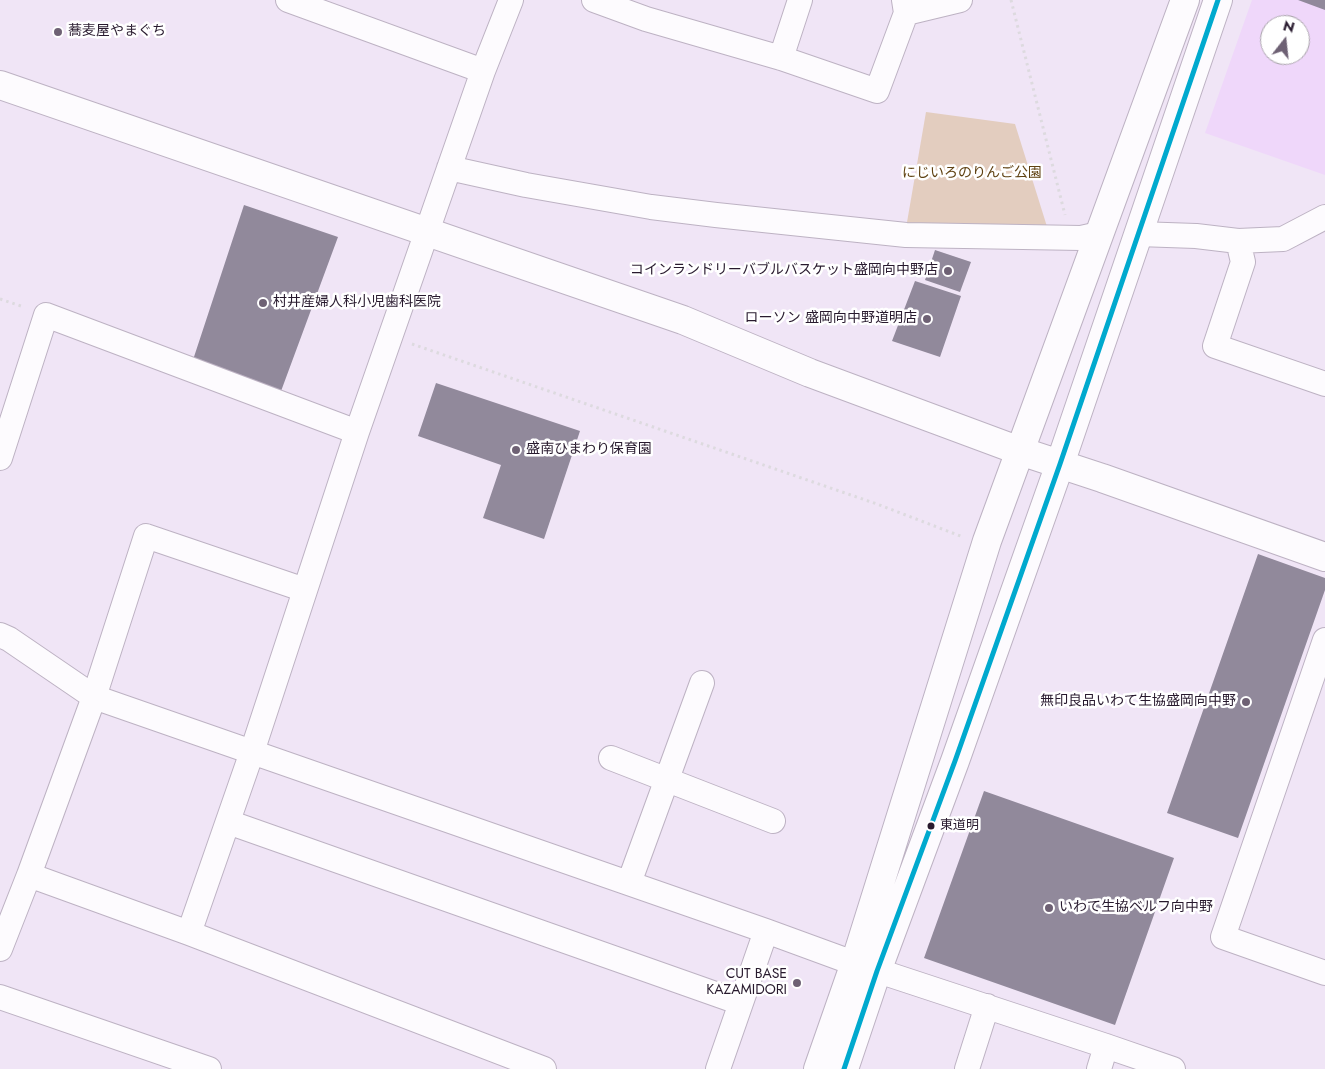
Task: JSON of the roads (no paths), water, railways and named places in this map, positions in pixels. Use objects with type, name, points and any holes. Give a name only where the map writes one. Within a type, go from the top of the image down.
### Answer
[{"type":"street","points":[[288,0],[483,71]]},
{"type":"street","points":[[189,933],[252,752],[356,432],[483,71],[511,0]]},
{"type":"street","points":[[594,0],[650,10],[877,91],[905,7],[960,0]]},
{"type":"street","points":[[781,58],[800,0]]},
{"type":"street","points":[[844,1069],[866,967],[987,542],[1185,0]]},
{"type":"street","points":[[818,1069],[866,967],[955,761],[1060,464],[1218,0]]},
{"type":"street","points":[[0,85],[683,320],[810,373],[1020,451],[1325,557]]},
{"type":"street","points":[[449,168],[526,185],[651,207],[906,235],[1081,238],[1099,234]]},
{"type":"street","points":[[1138,234],[1196,236],[1238,241],[1283,239],[1325,217]]},
{"type":"street","points":[[1238,241],[1243,262],[1215,346],[1325,384]]},
{"type":"street","points":[[0,458],[46,315],[356,432]]},
{"type":"street","points":[[0,949],[94,697],[146,536],[305,590]]},
{"type":"street","points":[[0,635],[9,639],[94,697],[848,961],[1173,1069]]},
{"type":"street","points":[[1324,969],[1223,937],[1325,640]]},
{"type":"street","points":[[629,883],[702,683]]},
{"type":"street","points":[[611,758],[773,821]]},
{"type":"street","points":[[228,822],[741,1003]]},
{"type":"street","points":[[29,875],[189,933],[544,1069]]},
{"type":"street","points":[[718,1069],[766,931]]},
{"type":"street","points":[[0,997],[209,1069]]},
{"type":"street","points":[[967,1069],[988,1006]]},
{"type":"street","points":[[1099,1069],[1106,1046]]},
{"type":"place","name":"蕎麦屋やまぐち","points":[[58,32]]},
{"type":"place","name":"コインランドリーバブルバスケット盛岡向中野店","points":[[948,271]]},
{"type":"place","name":"村井産婦人科小児歯科医院","points":[[263,303]]},
{"type":"place","name":"ローソン 盛岡向中野道明店","points":[[927,319]]},
{"type":"place","name":"盛南ひまわり保育園","points":[[516,450]]},
{"type":"place","name":"無印良品いわて生協盛岡向中野","points":[[1246,702]]},
{"type":"place","name":"東道明","points":[[931,826]]},
{"type":"place","name":"いわて生協ベルフ向中野","points":[[1049,908]]},
{"type":"place","name":"CUT BASE KAZAMIDORI","points":[[797,983]]},
{"type":"park label","name":"にじいろのりんご公園","points":[[972,174]]}]
